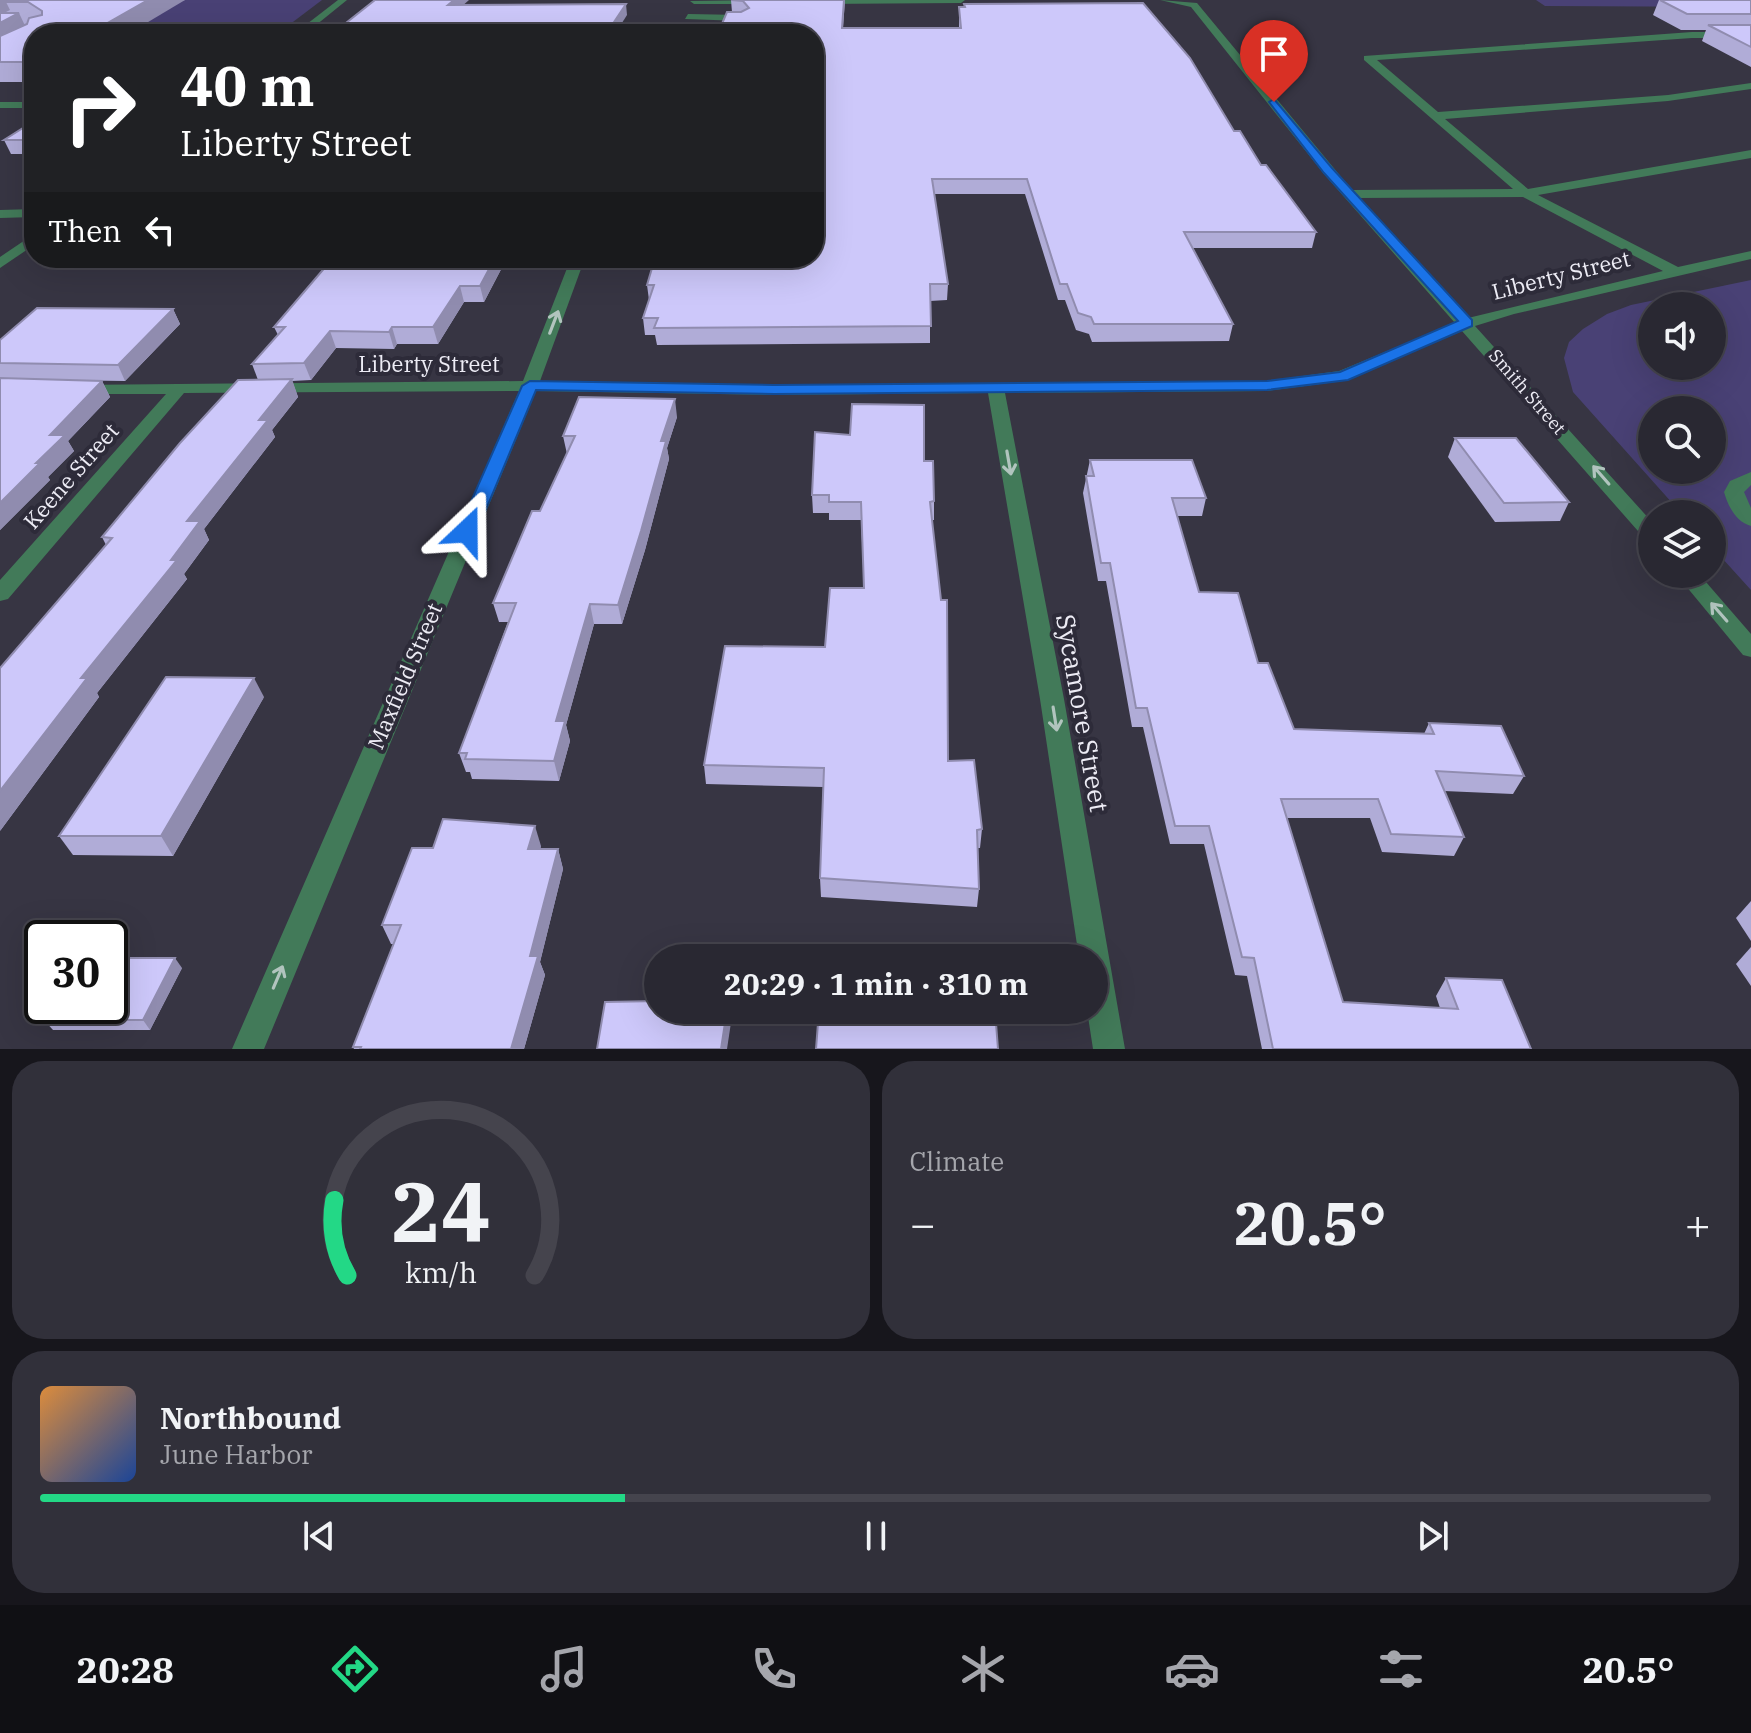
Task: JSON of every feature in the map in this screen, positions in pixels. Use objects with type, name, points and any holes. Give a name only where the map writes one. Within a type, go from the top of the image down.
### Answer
[{"type":"street","points":[[312,24],[343,0]]},
{"type":"street","points":[[799,1],[961,0]]},
{"type":"street","points":[[1164,0],[1180,0]]},
{"type":"street","name":"Smith Street","points":[[1180,0],[1194,5],[1349,194],[1638,518]]},
{"type":"street","points":[[742,18],[686,22],[694,1],[769,1]]},
{"type":"street","points":[[1674,271],[1525,193],[1368,58],[1692,35],[1751,35]]},
{"type":"street","points":[[1436,116],[1668,98],[1751,86]]},
{"type":"street","points":[[0,105],[24,105]]},
{"type":"street","points":[[1349,194],[1525,193],[1751,154]]},
{"type":"street","points":[[0,214],[24,213]]},
{"type":"street","points":[[0,264],[24,246]]},
{"type":"street","name":"Liberty Street","points":[[66,389],[530,386],[774,390],[995,386],[1226,388],[1319,381],[1363,370],[1467,323],[1554,298],[1751,255]]},
{"type":"street","name":"Maxfield Street","points":[[248,1049],[530,386],[574,268]]},
{"type":"street","name":"Sycamore Street","points":[[995,386],[1052,699],[1109,1049]]},
{"type":"street","name":"Keene Street","points":[[0,594],[178,390]]},
{"type":"street","points":[[1751,478],[1737,485],[1734,492],[1738,505],[1751,520]]},
{"type":"street","points":[[1699,588],[1751,649]]},
{"type":"shaded area","points":[[14,0],[322,0],[290,24],[24,24],[24,34],[0,34],[0,7]]},
{"type":"shaded area","points":[[1536,0],[1751,0],[1751,7],[1545,6]]},
{"type":"shaded area","points":[[1751,280],[1751,590],[1726,562],[1726,500],[1669,500],[1655,484],[1726,484],[1726,396],[1638,396],[1638,465],[1573,392],[1564,358],[1569,342],[1607,314],[1638,304],[1638,380],[1726,380],[1726,292],[1693,292]]},
{"type":"building","points":[[148,0],[106,24],[27,24],[29,18],[42,15],[42,11],[28,2],[6,2]]},
{"type":"building","points":[[375,0],[454,0],[448,5],[626,4],[613,24],[345,24]]},
{"type":"building","points":[[731,0],[844,0],[842,28],[961,28],[959,7],[965,7],[964,4],[1143,3],[1190,58],[1234,131],[1240,131],[1261,165],[1266,165],[1316,232],[1184,232],[1233,324],[1094,324],[1091,317],[1078,313],[1067,284],[1060,284],[1027,179],[932,179],[948,284],[930,284],[931,326],[654,328],[658,318],[643,318],[654,285],[647,285],[652,268],[824,268],[824,24],[722,24],[727,12],[741,12],[749,8],[743,1]]},
{"type":"building","points":[[1660,0],[1751,0],[1751,14],[1687,14]]},
{"type":"building","points":[[0,13],[19,13],[0,23]]},
{"type":"building","points":[[24,25],[24,62],[0,62],[0,36]]},
{"type":"building","points":[[1708,25],[1751,25],[1751,47]]},
{"type":"building","points":[[24,127],[24,140],[4,140]]},
{"type":"building","points":[[324,268],[490,268],[480,286],[460,286],[433,327],[392,327],[389,332],[330,331],[304,363],[252,364],[285,327],[274,327]]},
{"type":"building","points":[[37,308],[173,309],[118,365],[0,363],[0,340]]},
{"type":"building","points":[[0,378],[102,381],[50,435],[65,435],[0,503]]},
{"type":"building","points":[[292,379],[259,420],[268,420],[187,521],[200,521],[171,560],[177,560],[81,678],[87,678],[0,791],[0,668],[112,538],[102,537],[180,443],[238,380]]},
{"type":"building","points":[[579,397],[675,399],[661,441],[666,441],[618,605],[590,604],[556,721],[565,721],[554,761],[465,759],[467,753],[459,753],[516,603],[493,603],[532,511],[540,511],[575,436],[563,436]]},
{"type":"building","points":[[852,404],[924,405],[924,461],[933,461],[934,501],[930,502],[941,600],[947,600],[948,761],[974,760],[982,829],[977,830],[979,889],[820,878],[824,768],[704,765],[725,646],[825,647],[830,588],[864,588],[861,502],[829,502],[829,495],[812,495],[815,432],[850,435]]},
{"type":"building","points":[[1455,438],[1516,438],[1569,502],[1504,503]]},
{"type":"building","points":[[1090,460],[1192,460],[1206,498],[1172,498],[1199,592],[1238,593],[1258,663],[1268,663],[1294,729],[1434,734],[1429,723],[1501,726],[1524,776],[1436,771],[1464,837],[1391,834],[1378,799],[1281,799],[1343,1002],[1458,1009],[1446,978],[1502,980],[1531,1049],[1273,1049],[1254,958],[1242,957],[1209,826],[1175,826],[1147,708],[1136,708],[1110,563],[1101,563],[1086,476],[1094,476]]},
{"type":"building","points":[[166,677],[254,678],[161,836],[59,836]]},
{"type":"building","points":[[443,819],[535,826],[528,849],[558,849],[530,956],[538,956],[511,1049],[353,1047],[401,925],[382,925],[412,848],[433,848]]},
{"type":"building","points":[[128,958],[175,958],[143,1020],[128,1020]]},
{"type":"building","points":[[644,1001],[644,1024],[725,1024],[721,1049],[597,1049],[605,1002]]},
{"type":"building","points":[[818,1024],[996,1024],[998,1049],[816,1049]]},
{"type":"route","points":[[467,531],[530,386],[774,390],[1267,386],[1319,381],[1363,370],[1467,323],[1328,171],[1274,102]]}]
